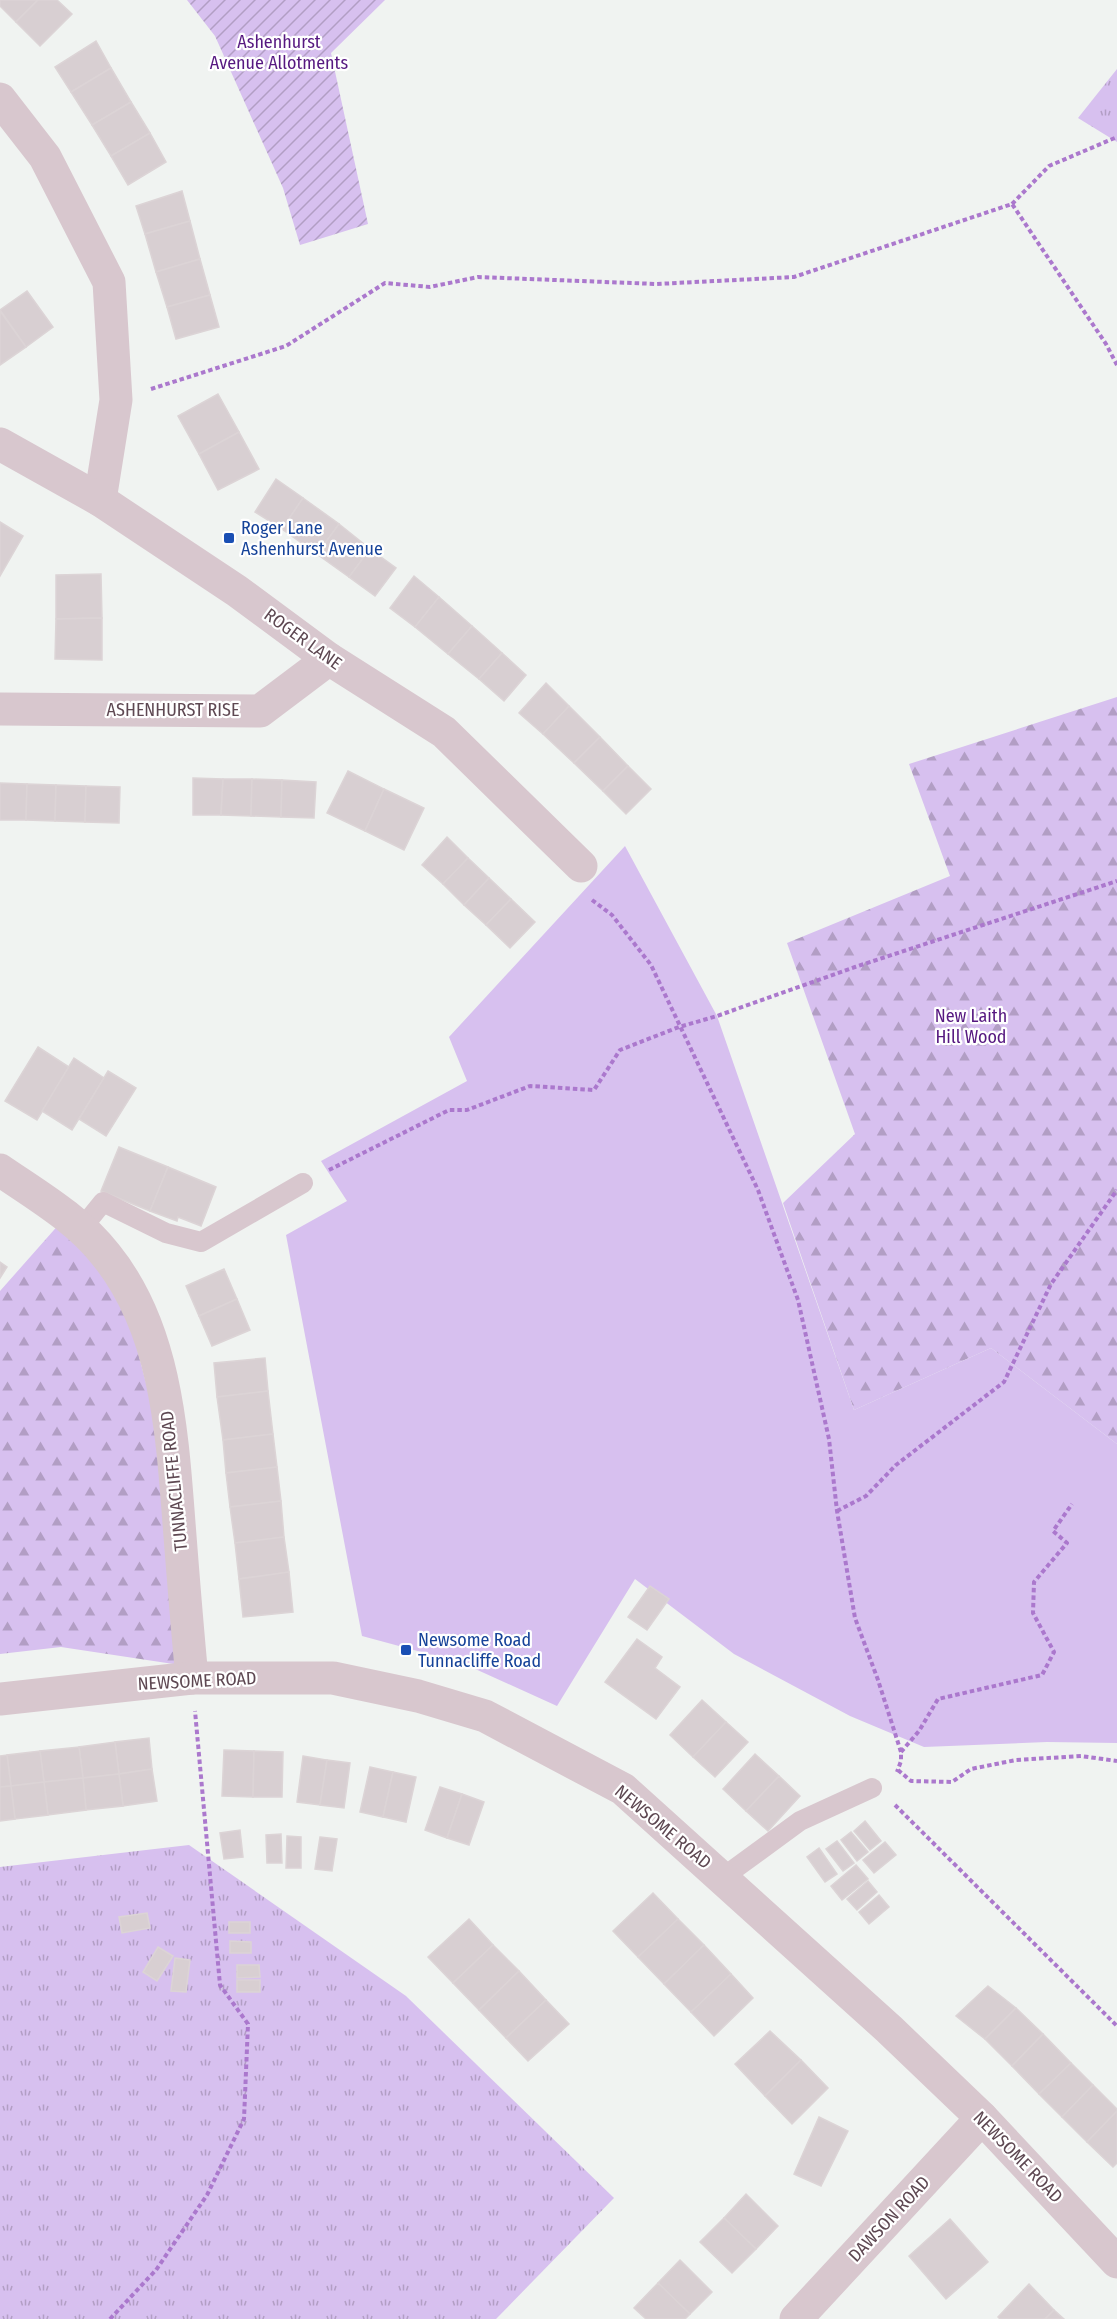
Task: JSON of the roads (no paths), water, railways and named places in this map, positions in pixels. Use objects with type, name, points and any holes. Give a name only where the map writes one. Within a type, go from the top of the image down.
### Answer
[{"type":"street","points":[[0,99],[45,158],[109,282],[116,400],[100,500]]},
{"type":"street","name":"ROGER LANE","points":[[0,444],[100,500],[237,591],[329,659],[444,732],[581,866]]},
{"type":"street","name":"ASHENHURST RISE","points":[[0,710],[260,711],[329,659]]},
{"type":"street","name":"TUNNACLIFFE ROAD","points":[[0,1170],[82,1228],[107,1256],[134,1295],[154,1348],[172,1436],[192,1678]]},
{"type":"street","name":"NEWSOME ROAD","points":[[0,1699],[192,1678],[333,1678],[418,1696],[485,1716],[623,1789],[889,2029],[982,2118],[1117,2262]]},
{"type":"street","name":"DAWSON ROAD","points":[[796,2319],[982,2118]]},
{"type":"lane","points":[[82,1228],[103,1202],[166,1233],[201,1242],[303,1183]]},
{"type":"lane","points":[[722,1878],[800,1821],[872,1788]]},
{"type":"place","name":"Roger Lane Ashenhurst Avenue","points":[[229,538]]},
{"type":"place","name":"Newsome Road Tunnacliffe Road","points":[[406,1650]]},
{"type":"park label","name":"Ashenhurst Avenue Allotments","points":[[279,52]]},
{"type":"park label","name":"New Laith Hill Wood","points":[[971,1026]]}]
